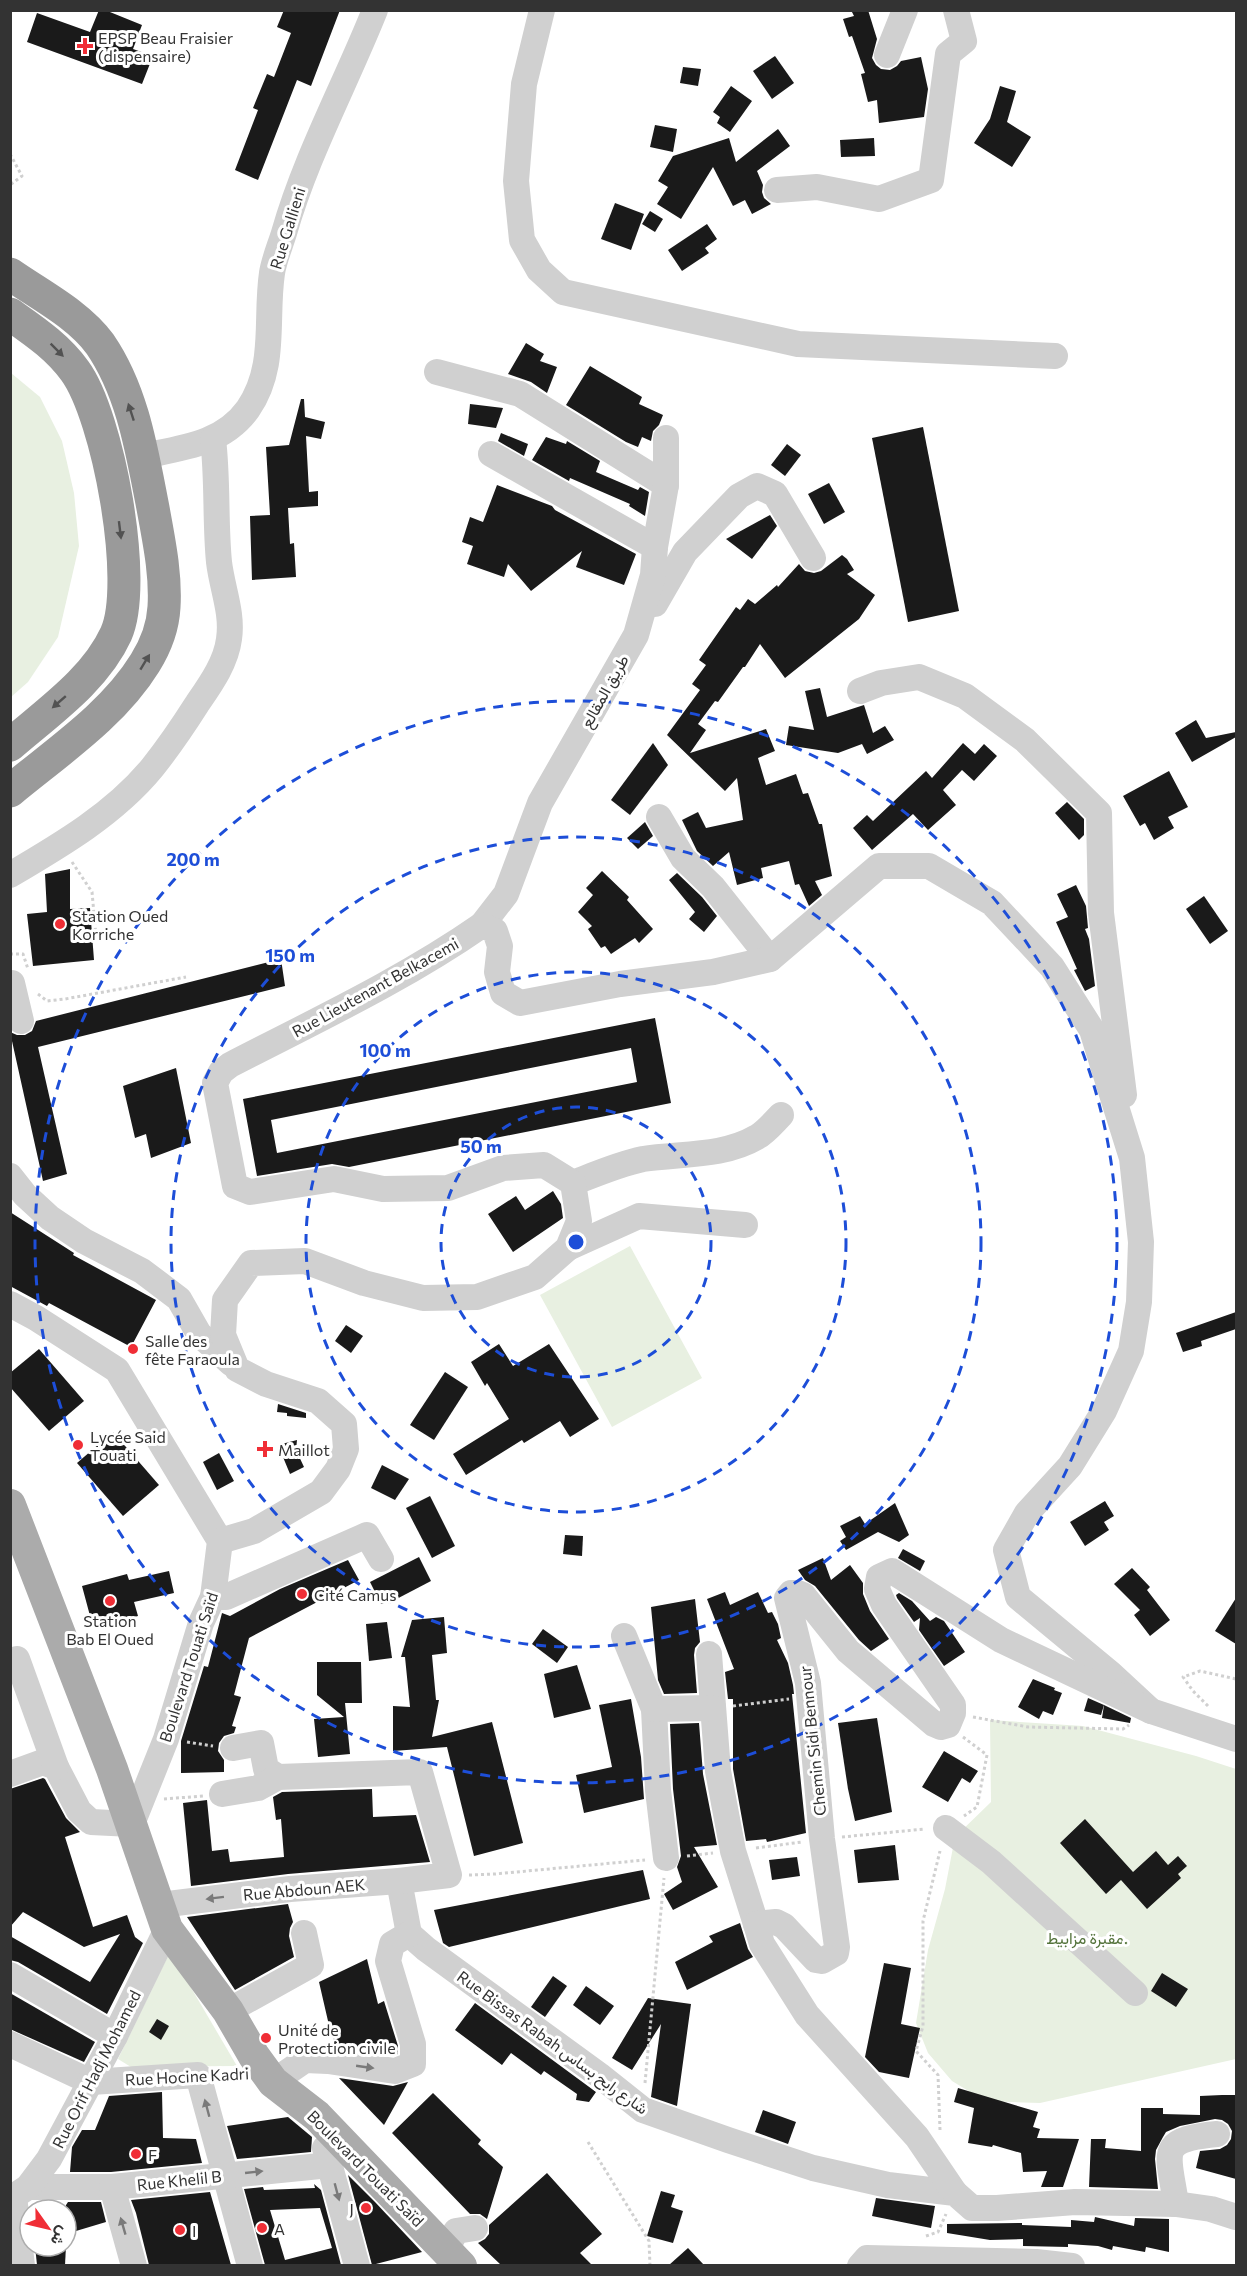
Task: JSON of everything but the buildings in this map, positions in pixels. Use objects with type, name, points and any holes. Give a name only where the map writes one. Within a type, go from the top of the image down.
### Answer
[{"type":"highway","points":[[10,274],[72,317],[98,342],[123,388],[143,456],[163,562],[164,608],[154,645],[135,678],[110,708],[10,791]]},
{"type":"highway","points":[[10,314],[39,334],[63,356],[76,371],[90,399],[99,420],[114,484],[125,578],[122,616],[107,651],[81,683],[10,745]]},
{"type":"main road","name":"Boulevard Touati Saïd","points":[[10,1505],[112,1769],[136,1812],[164,1917],[228,2011],[268,2077],[316,2116],[453,2258]]},
{"type":"street","name":"Rue Gallieni","points":[[143,456],[213,439],[232,427],[247,411],[258,393],[266,372],[272,272],[294,197],[375,10]]},
{"type":"street","points":[[542,10],[525,84],[516,181],[522,240],[539,270],[563,292],[798,344],[1054,356]]},
{"type":"street","points":[[887,55],[905,10]]},
{"type":"street","points":[[777,190],[817,187],[879,199],[931,180],[948,54],[963,41],[956,10]]},
{"type":"street","points":[[437,372],[520,394],[666,485]]},
{"type":"street","name":"طريق المقالع","points":[[482,925],[506,894],[540,803],[636,635],[653,575],[655,547],[666,485],[666,438]]},
{"type":"street","points":[[10,875],[69,840],[115,805],[151,769],[183,726],[222,661],[229,639],[229,618],[219,562],[213,439]]},
{"type":"street","points":[[491,454],[655,547]]},
{"type":"street","points":[[636,635],[685,552],[739,496],[757,486],[775,494],[813,558]]},
{"type":"street","points":[[860,692],[881,683],[919,677],[965,696],[1025,740],[1099,813],[1101,913],[1141,1242],[1139,1302],[1131,1351],[1104,1411],[1070,1466],[1027,1514],[1006,1550],[1018,1597],[1111,1674],[1150,1710]]},
{"type":"street","points":[[659,818],[683,858],[712,887],[770,959]]},
{"type":"street","points":[[482,925],[495,930],[500,946],[497,972],[503,993],[520,1003],[620,984],[713,972],[770,959],[879,867],[929,866],[992,903],[1052,967],[1092,1030],[1132,1158]]},
{"type":"street","name":"Rue Lieutenant Belkacemi","points":[[482,925],[387,984],[230,1065],[221,1072],[215,1083],[235,1186],[250,1192],[334,1179],[383,1189],[448,1188],[503,1168],[544,1165],[573,1183]]},
{"type":"street","points":[[20,979],[12,983],[21,1021]]},
{"type":"street","points":[[568,1248],[579,1221],[573,1183],[616,1166],[643,1159],[696,1155],[728,1148],[758,1137],[781,1115]]},
{"type":"street","points":[[10,1176],[25,1195],[50,1218],[84,1241],[142,1271],[179,1299],[199,1334],[237,1369],[266,1384],[318,1401],[344,1424],[346,1449],[338,1469],[321,1491],[254,1532],[220,1541],[117,1370],[10,1304]]},
{"type":"street","points":[[237,1369],[223,1335],[225,1300],[251,1263],[305,1261],[364,1283],[423,1298],[477,1297],[535,1277],[568,1248],[639,1216],[745,1225]]},
{"type":"street","points":[[213,1597],[226,1597],[367,1534],[381,1559]]},
{"type":"street","name":"Boulevard Touati Saïd","points":[[136,1812],[166,1739],[201,1623],[213,1597],[220,1541]]},
{"type":"street","points":[[950,1719],[953,1705],[884,1605],[877,1589],[879,1577],[892,1571],[1001,1640],[1150,1710],[1236,1739]]},
{"type":"street","name":"Chemin Sidi Bennour","points":[[756,1924],[776,1922],[784,1926],[816,1960],[822,1961],[836,1953],[822,1839],[808,1683],[787,1598],[791,1593],[803,1595],[848,1650],[934,1724],[941,1727],[950,1719]]},
{"type":"street","points":[[624,1636],[654,1708],[658,1790],[666,1858]]},
{"type":"street","points":[[709,1654],[718,1771],[734,1851],[762,1944],[807,2015],[917,2137],[955,2193]]},
{"type":"street","points":[[17,1659],[56,1767],[79,1811],[91,1822],[136,1812]]},
{"type":"street","points":[[654,1708],[713,1708]]},
{"type":"street","points":[[222,1794],[258,1788],[278,1777],[267,1769],[261,1743],[233,1748]]},
{"type":"street","points":[[11,1771],[43,1762],[56,1767]]},
{"type":"street","name":"Rue Abdoun AEK","points":[[164,1917],[290,1889],[449,1875],[420,1772],[278,1777]]},
{"type":"street","points":[[946,1828],[991,1862],[1135,1993]]},
{"type":"street","points":[[268,2077],[305,2060],[395,2071],[412,2064],[413,2044],[388,1961],[392,1944],[410,1934],[399,1881]]},
{"type":"street","name":"Rue Orif Hadj Mohamed","points":[[18,2194],[49,2159],[91,2082],[115,2036],[164,1917]]},
{"type":"street","points":[[228,2011],[311,1965],[304,1933]]},
{"type":"street","name":"Rue Bissas Rabah شارع رابح بساس","points":[[410,1934],[426,1949],[599,2075],[642,2110],[813,2168],[888,2185],[955,2193],[972,2208],[1075,2202],[1176,2204],[1211,2209],[1236,2217]]},
{"type":"street","points":[[10,1975],[115,2036]]},
{"type":"street","name":"Rue Hocine Kadri","points":[[10,2044],[91,2082],[198,2075]]},
{"type":"street","points":[[198,2075],[250,2265]]},
{"type":"street","points":[[316,2116],[357,2265]]},
{"type":"street","points":[[1176,2204],[1168,2154],[1173,2145],[1190,2137],[1217,2134]]},
{"type":"street","name":"Rue Khelil B","points":[[18,2194],[330,2165]]},
{"type":"street","points":[[112,2187],[134,2265]]},
{"type":"street","points":[[18,2194],[22,2265]]},
{"type":"street","points":[[453,2258],[456,2231],[475,2228]]},
{"type":"street","points":[[860,2265],[867,2258],[1072,2265]]},
{"type":"path","points":[[10,154],[22,176],[10,185]]},
{"type":"path","points":[[70,860],[92,892],[96,936]]},
{"type":"path","points":[[10,954],[23,954],[20,979]]},
{"type":"path","points":[[36,993],[47,1001],[186,977]]},
{"type":"path","points":[[1215,1713],[1192,1690],[1183,1677],[1200,1671],[1236,1679]]},
{"type":"path","points":[[713,1708],[794,1699],[799,1706],[810,1704]]},
{"type":"path","points":[[950,1719],[1028,1727],[1123,1730],[1150,1710]]},
{"type":"path","points":[[495,1874],[946,1828],[977,1807],[987,1755],[950,1719]]},
{"type":"path","points":[[166,1739],[233,1748]]},
{"type":"path","points":[[136,1812],[222,1794]]},
{"type":"path","points":[[940,2136],[938,2075],[916,2051],[923,2026],[923,1921],[946,1828]]},
{"type":"path","points":[[642,2110],[666,1858]]},
{"type":"path","name":"Rue Hocine Kadri","points":[[198,2075],[268,2077]]},
{"type":"path","points":[[588,2142],[649,2241],[650,2265]]},
{"type":"path","points":[[918,2240],[938,2232],[955,2193]]},
{"type":"green space","points":[[11,373],[40,397],[62,441],[74,493],[79,546],[58,637],[28,682],[11,697]]},
{"type":"green space","points":[[630,1246],[702,1378],[612,1427],[540,1295]]},
{"type":"green space","name":"مقبرة مزابيط.","points":[[990,1720],[1083,1726],[1236,1769],[1236,2059],[1040,2103],[985,2101],[952,2081],[928,2053],[916,2023],[928,1950],[945,1889],[955,1837],[991,1802]]},
{"type":"green space","points":[[170,1952],[237,2066],[131,2067],[118,2059]]},
{"type":"place","name":"EPSP Beau Fraisier (dispensaire)","points":[[85,46]]},
{"type":"place","name":"Station Oued Korriche","points":[[60,924]]},
{"type":"place","name":"Salle des fête Faraoula","points":[[133,1349]]},
{"type":"place","name":"Lycée Said Touati","points":[[78,1445]]},
{"type":"place","name":"Maillot","points":[[265,1449]]},
{"type":"place","name":"Cité Camus","points":[[302,1594]]},
{"type":"place","name":"Station Bab El Oued","points":[[110,1601]]},
{"type":"place","name":"Unité de Protection civile","points":[[266,2038]]},
{"type":"place","name":"F","points":[[136,2154]]},
{"type":"place","name":"J","points":[[366,2208]]},
{"type":"place","name":"A","points":[[262,2228]]},
{"type":"place","name":"I","points":[[180,2230]]}]
